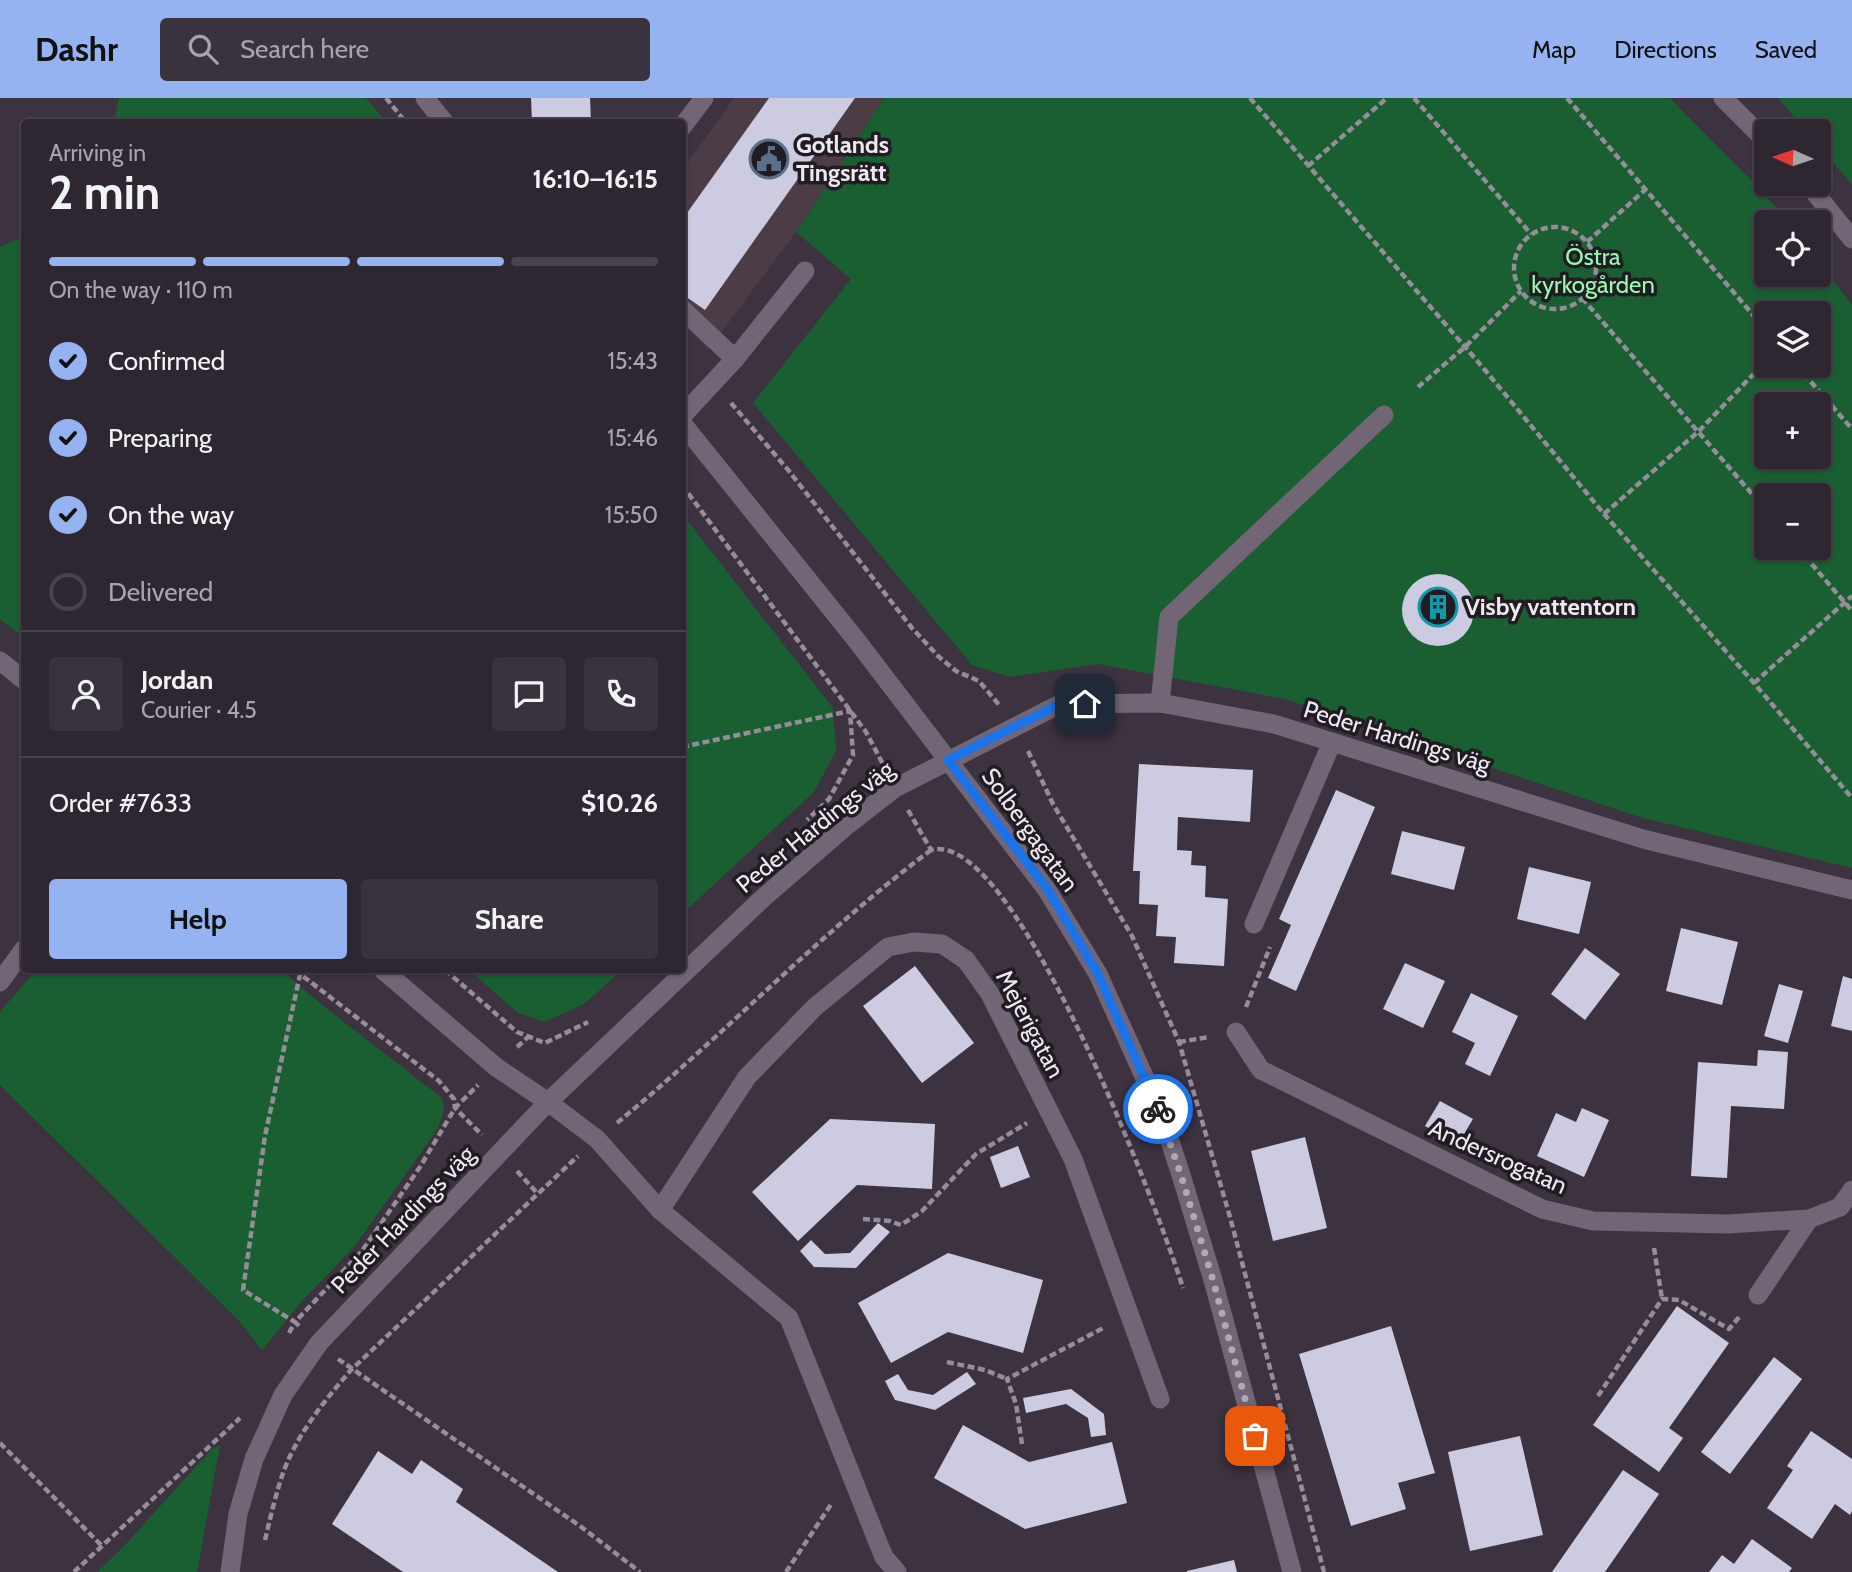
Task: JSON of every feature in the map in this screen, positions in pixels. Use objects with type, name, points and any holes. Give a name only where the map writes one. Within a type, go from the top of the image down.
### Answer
[{"type":"street","points":[[425,98],[442,119]]},
{"type":"street","points":[[686,122],[704,98]]},
{"type":"street","points":[[1723,98],[1754,129]]},
{"type":"street","points":[[1818,196],[1852,239]]},
{"type":"street","points":[[686,412],[735,359],[805,271]]},
{"type":"street","points":[[686,313],[735,359]]},
{"type":"street","points":[[1160,703],[1169,617],[1384,415]]},
{"type":"street","name":"Solbergagatan","points":[[686,427],[1048,890],[1098,974],[1161,1114],[1213,1280],[1292,1572]]},
{"type":"street","points":[[0,661],[21,678]]},
{"type":"street","name":"Peder Hardings väg","points":[[686,971],[763,898],[895,788],[1060,704],[1160,703],[1274,724],[1643,839],[1852,890]]},
{"type":"street","points":[[1254,924],[1332,742]]},
{"type":"street","name":"Mejerigatan","points":[[660,1210],[747,1077],[815,1007],[888,947],[914,942],[942,944],[966,960],[990,994],[1073,1159],[1160,1399]]},
{"type":"street","points":[[0,982],[21,953]]},
{"type":"street","points":[[386,973],[496,1067],[597,1139],[660,1210],[789,1318],[884,1557],[897,1572]]},
{"type":"street","name":"Peder Hardings väg","points":[[230,1572],[238,1514],[254,1459],[283,1395],[319,1343],[548,1102],[684,973]]},
{"type":"street","name":"Andersrogatan","points":[[1236,1032],[1261,1070],[1542,1209],[1593,1221],[1728,1224],[1846,1214]]},
{"type":"street","points":[[1846,1214],[1852,1190]]},
{"type":"street","points":[[1758,1295],[1809,1219]]},
{"type":"path","points":[[386,98],[404,119]]},
{"type":"path","points":[[1250,98],[1465,347],[1604,514],[1852,798]]},
{"type":"path","points":[[1308,166],[1387,98]]},
{"type":"path","points":[[1414,98],[1531,234]]},
{"type":"path","points":[[1567,98],[1754,316]]},
{"type":"path","points":[[1587,242],[1646,189]]},
{"type":"path","points":[[1560,227],[1575,232],[1587,242],[1594,256],[1596,271],[1583,298],[1567,307],[1550,308],[1534,303],[1521,291],[1514,277],[1514,261],[1520,246],[1531,234],[1545,228],[1560,227]]},
{"type":"path","points":[[1418,387],[1465,347],[1521,291]]},
{"type":"path","points":[[1583,298],[1754,496]]},
{"type":"path","points":[[1604,514],[1699,430],[1754,373]]},
{"type":"path","points":[[1807,378],[1852,429]]},
{"type":"path","points":[[1808,560],[1852,611]]},
{"type":"path","points":[[1754,683],[1852,596]]},
{"type":"path","points":[[686,746],[850,711],[853,755],[829,799],[800,826]]},
{"type":"path","points":[[263,1546],[283,1474],[292,1455],[328,1396],[351,1370],[597,1139],[671,1079],[866,901],[931,850]]},
{"type":"path","points":[[1236,1032],[1271,944],[1254,924]]},
{"type":"path","points":[[295,1322],[243,1290],[265,1136],[301,973]]},
{"type":"path","points":[[282,1344],[295,1322],[362,1251],[420,1167],[455,1108],[454,1099],[439,1081],[302,973]]},
{"type":"path","points":[[448,973],[517,1032],[545,1043],[588,1023],[597,1014]]},
{"type":"path","points":[[455,1108],[538,1194]]},
{"type":"path","points":[[863,1219],[890,1221],[901,1225],[922,1211],[976,1154],[1048,1109]]},
{"type":"path","points":[[1598,1396],[1662,1300],[1651,1222]]},
{"type":"path","points":[[1662,1300],[1679,1300],[1729,1329],[1758,1295]]},
{"type":"path","points":[[1007,1379],[1130,1314]]},
{"type":"path","points":[[947,1362],[985,1370],[1007,1379],[1016,1404],[1022,1444]]},
{"type":"path","points":[[351,1370],[580,1526],[640,1572]]},
{"type":"path","points":[[74,1572],[241,1418]]},
{"type":"path","points":[[0,1443],[101,1545]]},
{"type":"path","points":[[786,1572],[851,1475]]},
{"type":"shaded area","points":[[734,98],[884,98],[796,232],[708,350],[686,326],[686,165]]},
{"type":"green space","points":[[119,98],[366,98],[384,119],[115,119]]},
{"type":"green space","name":"Östra kyrkogården","points":[[884,98],[1670,98],[1754,183],[1754,196],[1766,196],[1778,210],[1754,210],[1754,287],[1831,287],[1831,278],[1852,305],[1852,868],[1643,818],[1285,699],[1098,664],[1010,677],[972,665],[753,403],[851,279],[796,232]]},
{"type":"green space","points":[[1778,98],[1852,98],[1852,185],[1831,160],[1831,119],[1796,119]]},
{"type":"green space","points":[[21,237],[21,636],[0,619],[0,247]]},
{"type":"green space","points":[[686,519],[833,708],[836,751],[814,792],[686,910]]},
{"type":"green space","points":[[33,973],[285,973],[442,1098],[444,1109],[438,1128],[354,1247],[304,1299],[262,1350],[238,1320],[0,1085],[0,1012]]},
{"type":"green space","points":[[472,973],[619,973],[584,1004],[544,1022],[518,1013]]},
{"type":"green space","points":[[220,1445],[197,1572],[97,1572],[212,1449]]},
{"type":"building","points":[[531,98],[590,98],[591,119],[532,119]]},
{"type":"building","name":"Gotlands Tingsrätt","points":[[769,98],[855,98],[705,310],[686,297],[686,214]]},
{"type":"building","name":"Visby vattentorn","points":[[1438,574],[1458,580],[1468,590],[1474,610],[1468,630],[1458,640],[1438,646],[1418,640],[1408,630],[1402,610],[1408,590],[1418,580]]},
{"type":"building","points":[[1139,764],[1253,770],[1250,822],[1178,817],[1177,850],[1192,851],[1191,865],[1206,866],[1205,897],[1228,899],[1224,966],[1174,963],[1176,937],[1156,936],[1158,905],[1139,904],[1140,871],[1133,871]]},
{"type":"building","points":[[1336,790],[1375,807],[1296,991],[1268,978],[1291,925],[1279,919]]},
{"type":"building","points":[[1402,831],[1465,847],[1454,890],[1391,874]]},
{"type":"building","points":[[1529,867],[1591,882],[1579,934],[1517,919]]},
{"type":"building","points":[[1681,928],[1738,942],[1722,1005],[1666,991]]},
{"type":"building","points":[[1585,948],[1620,974],[1585,1020],[1551,994]]},
{"type":"building","points":[[1405,963],[1445,981],[1423,1028],[1383,1009]]},
{"type":"building","points":[[915,966],[974,1043],[922,1083],[863,1006]]},
{"type":"building","points":[[1843,976],[1852,979],[1852,1031],[1831,1026]]},
{"type":"building","points":[[1779,984],[1803,991],[1788,1043],[1764,1036]]},
{"type":"building","points":[[1471,993],[1518,1016],[1490,1076],[1465,1064],[1475,1043],[1452,1032]]},
{"type":"building","points":[[1758,1050],[1788,1052],[1784,1109],[1731,1106],[1727,1178],[1691,1176],[1698,1062],[1757,1066]]},
{"type":"building","points":[[1440,1101],[1473,1119],[1458,1144],[1425,1126]]},
{"type":"building","points":[[1582,1108],[1609,1120],[1584,1177],[1537,1156],[1556,1113],[1576,1122]]},
{"type":"building","points":[[830,1119],[935,1124],[932,1189],[857,1185],[798,1241],[752,1192]]},
{"type":"building","points":[[1305,1137],[1327,1228],[1273,1241],[1251,1151]]},
{"type":"building","points":[[1018,1146],[1030,1177],[1001,1188],[990,1157]]},
{"type":"building","points":[[878,1223],[890,1232],[856,1268],[814,1267],[800,1251],[811,1240],[825,1254],[850,1253]]},
{"type":"building","points":[[948,1253],[1043,1280],[1023,1353],[948,1332],[891,1363],[858,1303]]},
{"type":"building","points":[[1677,1306],[1729,1343],[1669,1428],[1683,1438],[1659,1472],[1593,1425]]},
{"type":"building","points":[[1391,1326],[1435,1473],[1398,1483],[1406,1509],[1351,1526],[1299,1354]]},
{"type":"building","points":[[1774,1357],[1802,1379],[1730,1474],[1701,1452]]},
{"type":"building","points":[[967,1372],[976,1384],[935,1410],[895,1400],[885,1381],[898,1374],[908,1390],[933,1395]]},
{"type":"building","points":[[1071,1389],[1104,1414],[1106,1435],[1091,1437],[1088,1418],[1066,1404],[1026,1413],[1023,1398]]},
{"type":"building","points":[[963,1425],[1029,1462],[1112,1442],[1127,1503],[1025,1529],[934,1478]]},
{"type":"building","points":[[1811,1431],[1852,1459],[1850,1515],[1835,1504],[1812,1539],[1767,1508],[1793,1470],[1787,1466]]},
{"type":"building","points":[[1520,1436],[1543,1535],[1470,1551],[1448,1452]]},
{"type":"building","points":[[378,1451],[412,1474],[421,1460],[463,1489],[456,1502],[558,1572],[403,1572],[332,1524]]},
{"type":"building","points":[[1623,1470],[1659,1494],[1605,1572],[1552,1572]]},
{"type":"building","points":[[1752,1539],[1792,1568],[1789,1572],[1709,1572],[1722,1555],[1734,1564]]},
{"type":"building","points":[[1234,1560],[1237,1572],[1187,1572],[1187,1571]]},
{"type":"way so far","points":[[1158,1109],[1213,1280],[1255,1436]]},
{"type":"place","name":"Gotlands Tingsrätt","points":[[769,159]]},
{"type":"place","name":"Visby vattentorn","points":[[1438,607]]},
{"type":"route","points":[[1085,704],[1060,704],[948,760],[1048,890],[1098,974],[1158,1109]]}]
